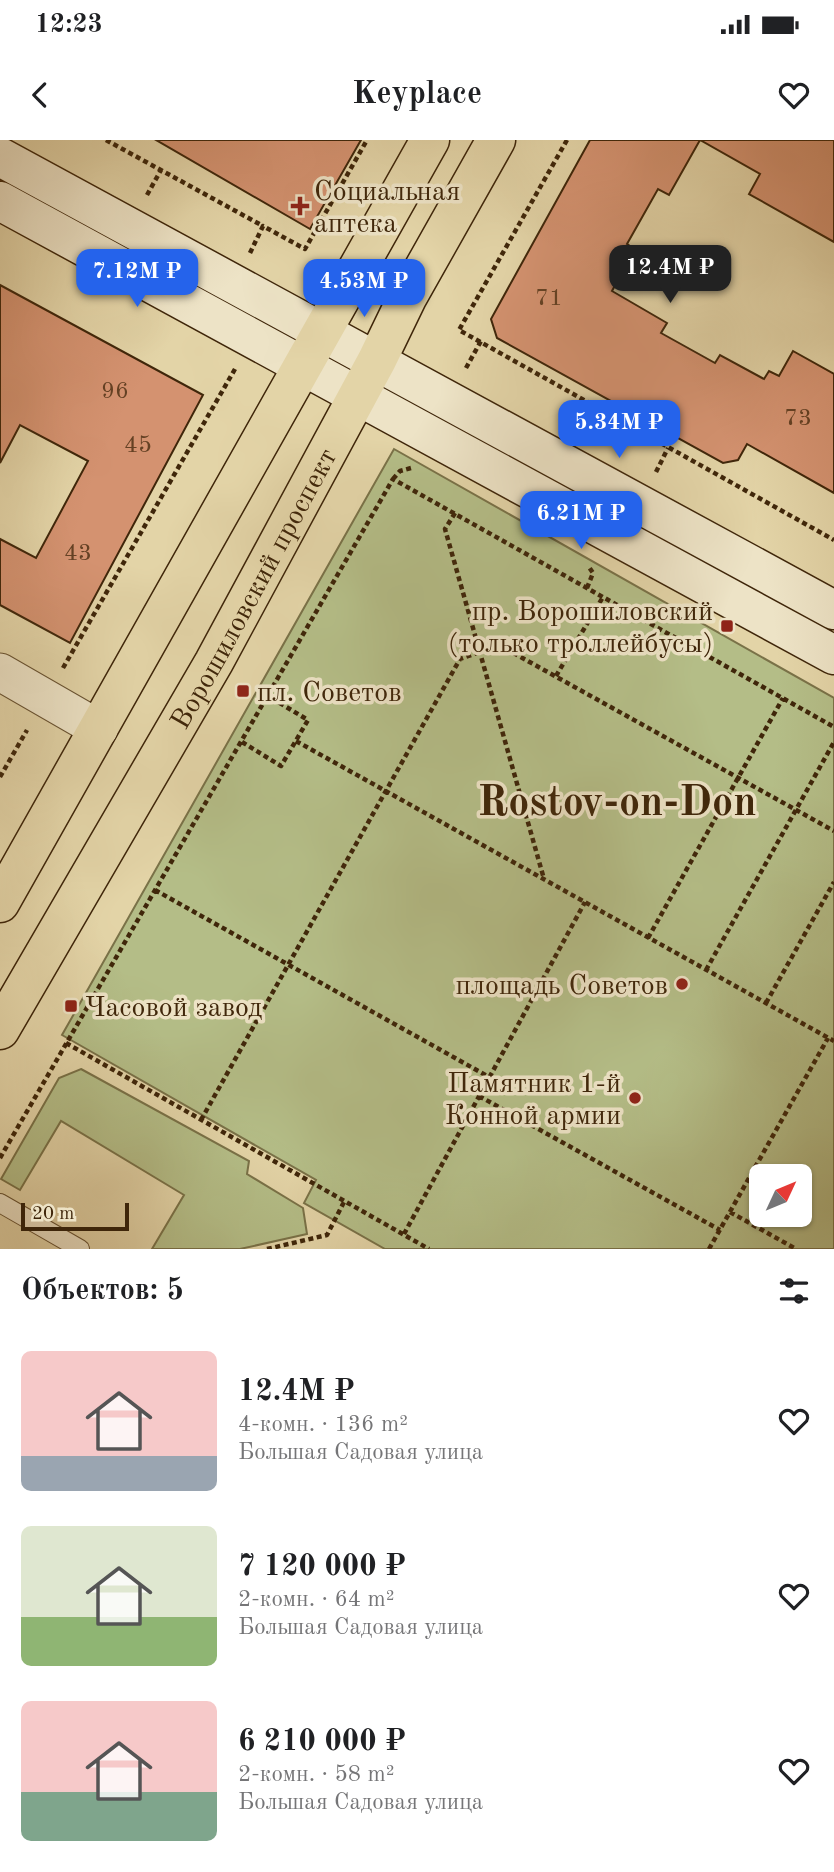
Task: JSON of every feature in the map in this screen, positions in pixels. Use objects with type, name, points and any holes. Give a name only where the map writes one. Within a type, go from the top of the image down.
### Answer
[{"type":"main road","points":[[0,903],[430,140]]},
{"type":"main road","name":"Ворошиловский проспект","points":[[0,1030],[214,662],[377,360],[407,298],[496,140]]},
{"type":"main road","points":[[0,157],[834,611]]},
{"type":"main road","points":[[0,201],[834,655]]},
{"type":"street","points":[[0,672],[99,729]]},
{"type":"lane","points":[[0,1203],[80,1249]]},
{"type":"path","points":[[107,140],[305,249],[367,140]]},
{"type":"path","points":[[567,140],[460,330],[834,540]]},
{"type":"path","points":[[146,195],[161,170]]},
{"type":"path","points":[[248,255],[263,226]]},
{"type":"path","points":[[0,777],[237,365]]},
{"type":"path","points":[[0,1158],[393,479],[400,471],[410,468],[419,472]]},
{"type":"path","points":[[393,479],[834,727]]},
{"type":"path","points":[[455,513],[445,529],[544,879]]},
{"type":"path","points":[[587,588],[593,573],[588,564]]},
{"type":"path","points":[[556,677],[603,597]]},
{"type":"path","points":[[201,1120],[460,659],[499,645],[834,831]]},
{"type":"path","points":[[242,742],[281,766],[308,720],[268,696]]},
{"type":"path","points":[[648,938],[783,698]]},
{"type":"path","points":[[296,741],[834,1041]]},
{"type":"path","points":[[706,970],[834,742]]},
{"type":"path","points":[[766,1003],[834,882]]},
{"type":"path","points":[[155,890],[489,1077]]},
{"type":"path","points":[[404,1234],[584,902]]},
{"type":"path","points":[[709,1249],[828,1038]]},
{"type":"path","points":[[66,1043],[429,1249]]},
{"type":"path","points":[[479,1096],[720,1230]]},
{"type":"path","points":[[267,1249],[327,1235],[345,1200]]},
{"type":"path","points":[[730,1212],[796,1249]]},
{"type":"green space","points":[[394,449],[834,698],[834,1249],[385,1249],[304,1203],[316,1180],[62,1035]]},
{"type":"green space","points":[[81,1069],[249,1161],[247,1174],[303,1208],[307,1234],[240,1249],[152,1249],[184,1195],[61,1121],[20,1190],[1,1179],[59,1078]]},
{"type":"building","points":[[156,140],[361,140],[310,229]]},
{"type":"building","points":[[590,140],[700,140],[669,195],[658,189],[627,244],[635,249],[612,291],[667,323],[661,333],[715,363],[720,355],[764,379],[769,371],[779,376],[793,351],[834,374],[834,493],[747,444],[738,460],[723,463],[497,338],[491,319]]},
{"type":"building","points":[[700,140],[834,140],[834,242],[749,194],[760,174]]},
{"type":"building","points":[[0,285],[203,395],[70,643],[0,605],[0,539],[36,558],[88,461],[20,425],[0,463]]},
{"type":"place","name":"Социальная аптека","points":[[300,206]]},
{"type":"place","name":"пр. Ворошиловский (только троллейбусы)","points":[[727,626]]},
{"type":"place","name":"пл. Советов","points":[[243,691]]},
{"type":"place","name":"площадь Советов","points":[[682,984]]},
{"type":"place","name":"Часовой завод","points":[[71,1006]]},
{"type":"place","name":"Памятник 1-й Конной армии","points":[[635,1098]]},
{"type":"district","name":"Rostov-on-Don","points":[[617,800]]}]
